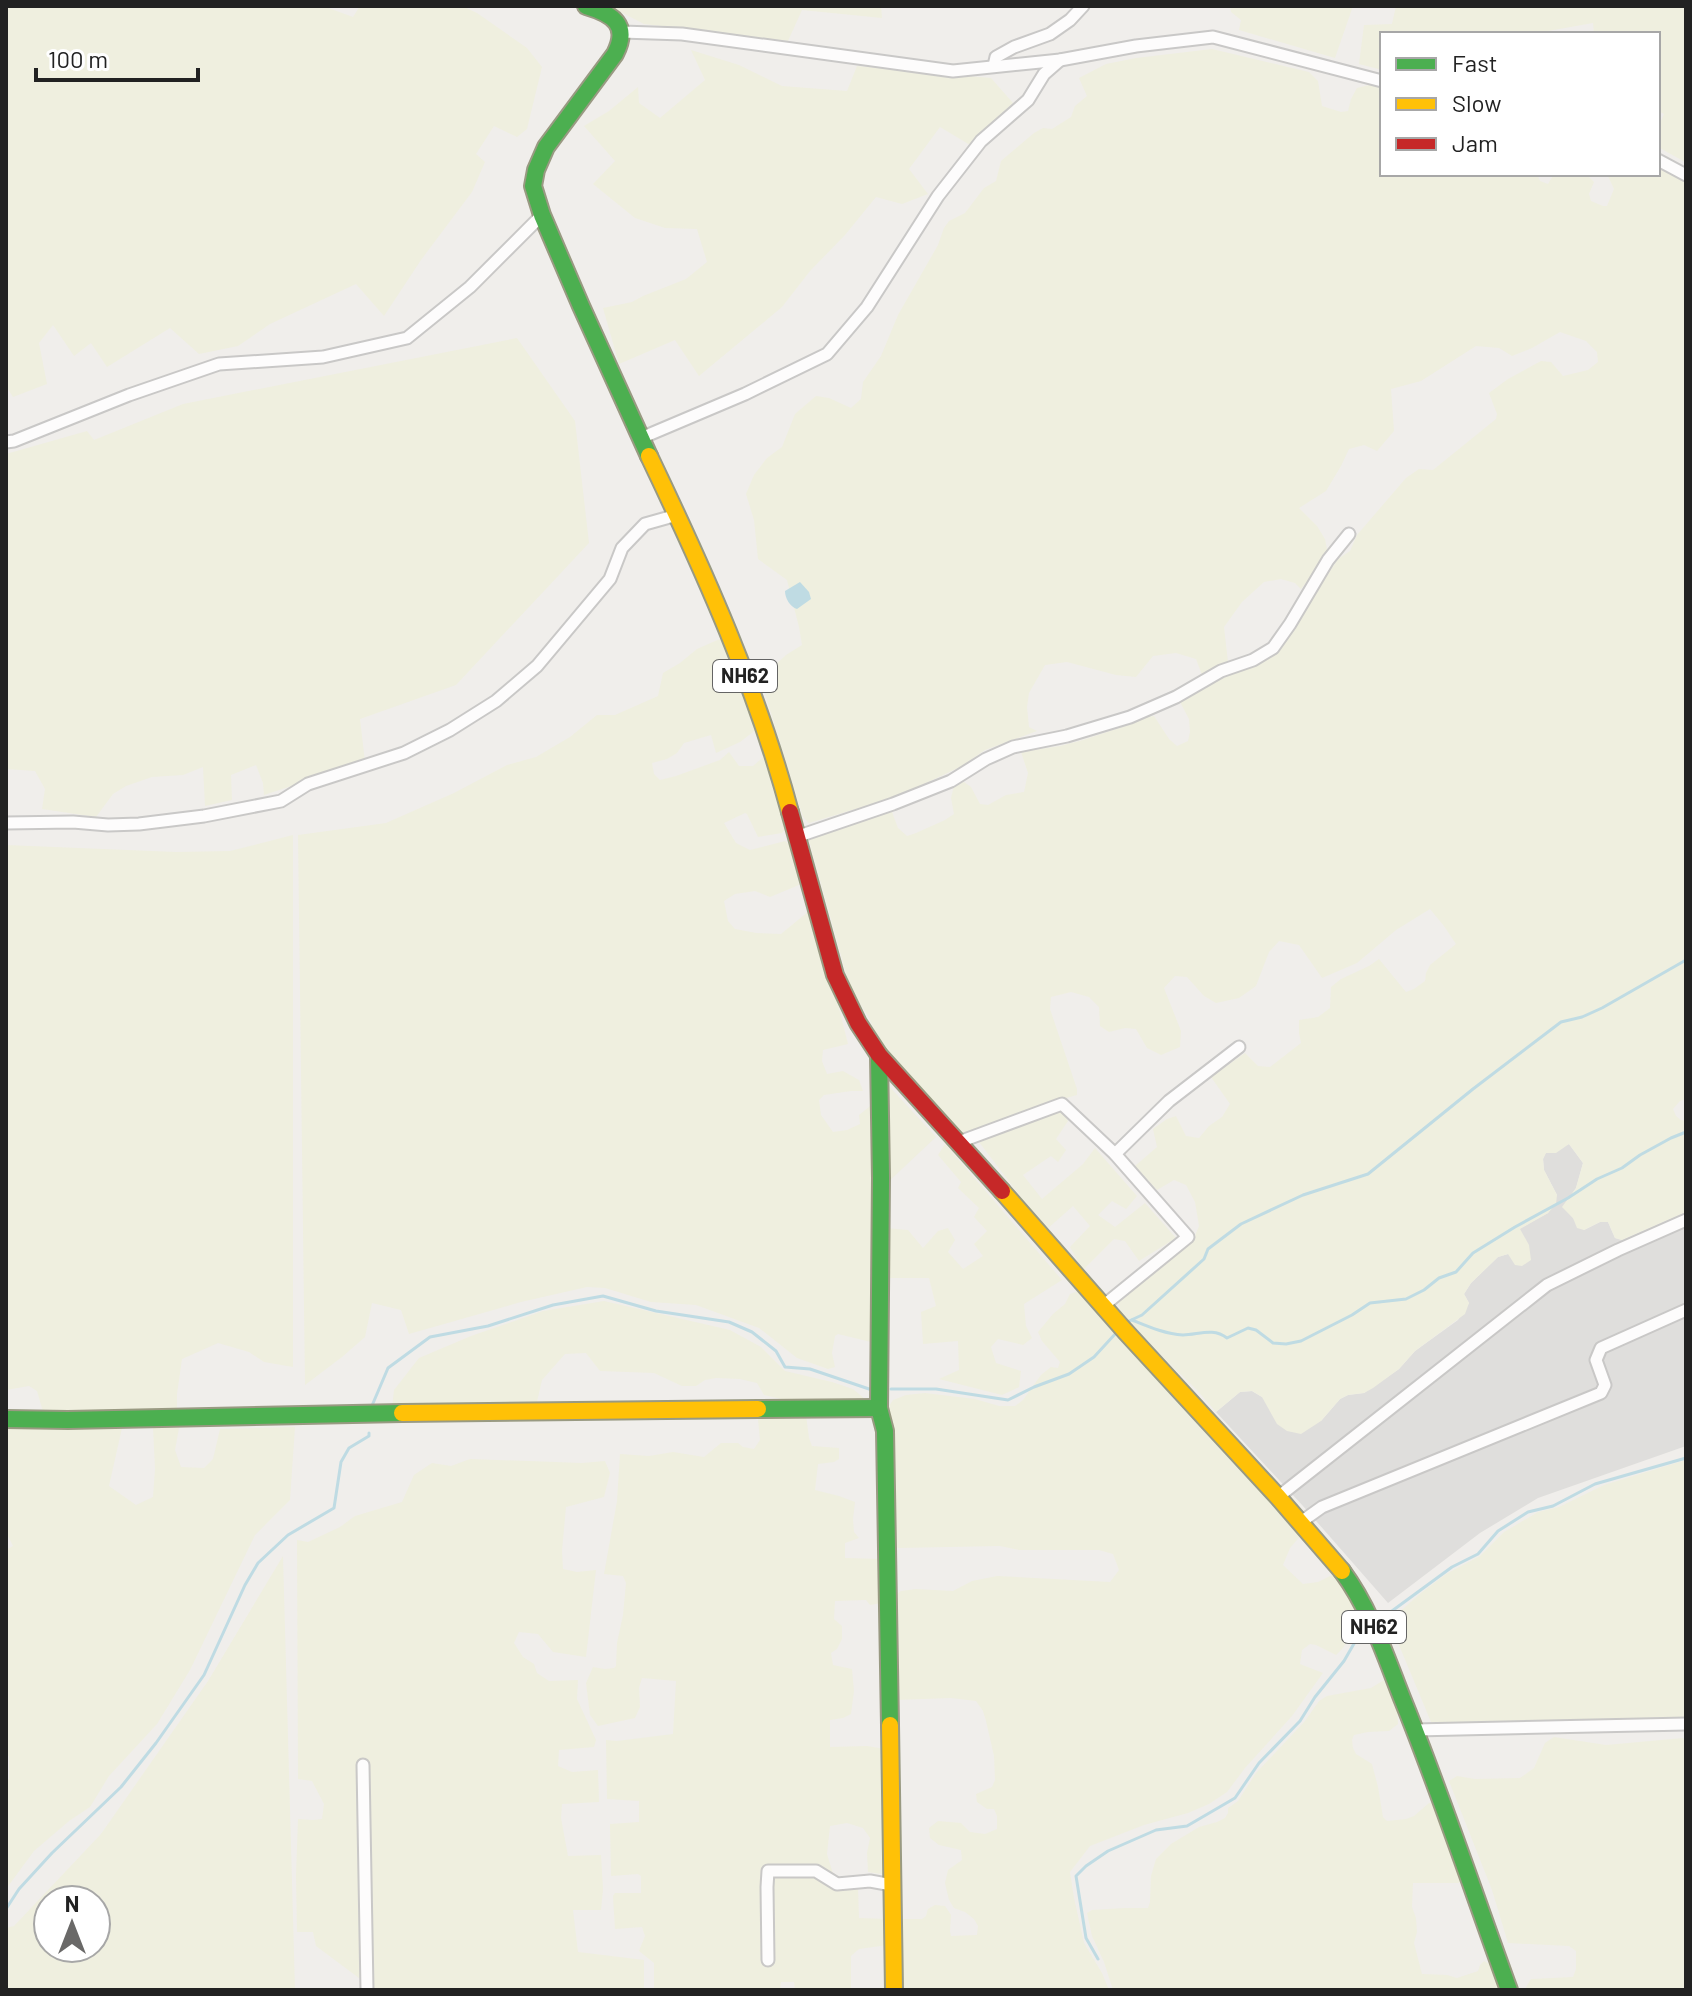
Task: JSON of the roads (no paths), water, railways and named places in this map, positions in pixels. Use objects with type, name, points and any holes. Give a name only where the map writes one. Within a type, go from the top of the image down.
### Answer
[{"type":"main road","points":[[586,6],[604,11],[622,32]]},
{"type":"main road","name":"NH62","points":[[622,32],[615,54],[546,147],[533,186],[542,215],[677,515],[747,680],[781,778],[835,975],[858,1023],[879,1055],[1120,1326],[1301,1522],[1354,1587],[1370,1617],[1415,1730],[1509,1990]]},
{"type":"main road","points":[[879,1055],[879,1408],[885,1431],[894,1990]]},
{"type":"main road","points":[[6,1419],[879,1408]]},
{"type":"street","points":[[994,66],[996,57],[1050,34],[1083,6]]},
{"type":"street","points":[[622,32],[682,34],[953,71],[1060,60],[1136,46],[1213,37],[1380,80]]},
{"type":"street","points":[[641,438],[745,394],[827,354],[867,307],[938,196],[981,141],[1028,100],[1044,74],[1060,60]]},
{"type":"street","points":[[1660,161],[1686,175]]},
{"type":"street","points":[[6,442],[219,364],[323,357],[407,338],[470,287],[542,215]]},
{"type":"street","points":[[6,823],[139,824],[204,816],[281,801],[308,784],[404,753],[450,730],[496,701],[537,666],[610,579],[622,548],[645,524],[677,515]]},
{"type":"street","points":[[796,837],[951,781],[986,759],[1013,747],[1067,736],[1130,717],[1176,697],[1221,671],[1253,660],[1273,648],[1328,560],[1349,534]]},
{"type":"street","points":[[1115,1154],[1169,1101],[1239,1047]]},
{"type":"street","points":[[959,1142],[1062,1104],[1115,1154],[1188,1237],[1103,1306]]},
{"type":"street","points":[[1278,1497],[1547,1285],[1686,1220]]},
{"type":"street","points":[[1301,1522],[1322,1507],[1601,1393],[1605,1385],[1596,1360],[1601,1348],[1686,1310]]},
{"type":"street","points":[[1415,1730],[1686,1724]]},
{"type":"street","points":[[363,1765],[367,1990]]},
{"type":"street","points":[[768,1960],[768,1871],[816,1871],[837,1884],[870,1881],[892,1885]]},
{"type":"water","points":[[800,582],[811,599],[797,609],[788,602],[785,591]]},
{"type":"waterway","points":[[1127,1322],[1142,1315],[1204,1259],[1208,1249],[1241,1224],[1303,1195],[1368,1174],[1561,1022],[1602,1008],[1686,960]]},
{"type":"waterway","points":[[1132,1320],[1176,1334],[1211,1332],[1227,1338],[1248,1328],[1256,1330],[1273,1343],[1301,1341],[1370,1303],[1406,1299],[1424,1290],[1439,1278],[1456,1272],[1473,1253],[1515,1227],[1686,1132]]},
{"type":"waterway","points":[[371,1408],[388,1368],[430,1337],[488,1326],[553,1305],[603,1296],[656,1311],[729,1322],[752,1332],[776,1351],[785,1367],[810,1369],[872,1390]]},
{"type":"waterway","points":[[891,1389],[936,1389],[1008,1400],[1069,1374],[1094,1357],[1116,1333]]},
{"type":"waterway","points":[[6,1909],[19,1889],[121,1787],[156,1743],[204,1675],[258,1563],[288,1535],[334,1508],[341,1462],[349,1448],[369,1433]]},
{"type":"waterway","points":[[1381,1619],[1452,1567],[1478,1554],[1498,1531],[1528,1512],[1553,1506],[1595,1484],[1686,1458]]},
{"type":"waterway","points":[[1098,1959],[1086,1938],[1076,1876],[1108,1851],[1156,1830],[1187,1826],[1235,1798],[1259,1763],[1300,1721],[1359,1635],[1365,1631]]}]
